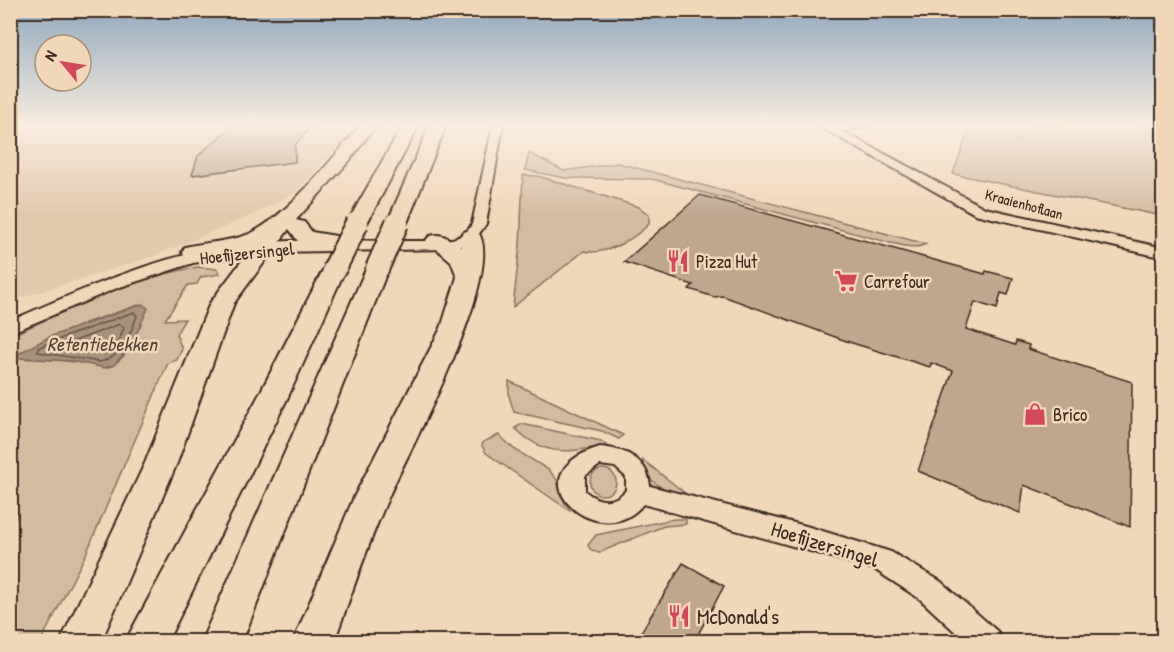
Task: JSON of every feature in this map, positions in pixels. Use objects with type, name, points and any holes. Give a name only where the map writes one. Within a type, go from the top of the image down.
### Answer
[{"type":"highway","points":[[189,256],[257,238],[295,220],[344,155]]},
{"type":"highway","points":[[80,642],[161,463],[222,303],[268,245],[358,155]]},
{"type":"highway","points":[[145,642],[273,397],[357,223],[394,155]]},
{"type":"highway","points":[[221,642],[425,155]]},
{"type":"highway","points":[[295,220],[305,237],[334,242]]},
{"type":"highway","points":[[313,642],[371,497],[454,328],[466,275],[472,264],[471,236]]},
{"type":"highway","points":[[443,243],[461,258],[466,275]]},
{"type":"highway","points":[[189,256],[232,264],[234,269],[232,290]]},
{"type":"street","points":[[471,236],[477,231],[481,216],[492,155]]},
{"type":"street","name":"Kraaienhoflaan","points":[[878,155],[980,211],[1164,253]]},
{"type":"street","name":"Hoefijzersingel","points":[[10,319],[125,272],[189,256],[268,245],[334,242],[443,243],[463,232],[481,216]]},
{"type":"street","name":"Hoefijzersingel","points":[[268,245],[443,243],[471,236]]},
{"type":"street","name":"Hoefijzersingel","points":[[10,328],[101,289],[189,256]]},
{"type":"street","name":"Hoefijzersingel","points":[[638,493],[806,537],[882,560],[930,590],[988,642]]},
{"type":"shaded area","points":[[10,155],[330,155],[297,192],[246,218],[154,256],[11,301]]},
{"type":"shaded area","points":[[528,155],[534,155],[564,171],[618,163],[926,244],[913,247],[891,243],[652,179],[565,178],[525,170]]},
{"type":"shaded area","points":[[960,155],[1163,155],[1163,216],[953,174]]},
{"type":"shaded area","points":[[523,175],[538,176],[639,207],[649,215],[649,224],[636,235],[610,249],[584,251],[513,307],[520,245]]},
{"type":"shaded area","points":[[198,267],[217,269],[220,274],[201,277],[197,284],[188,285],[165,320],[185,319],[176,334],[182,349],[177,360],[168,363],[86,554],[41,641],[11,641],[10,336],[102,295],[174,272]],"holes":[[[142,304],[142,316],[131,346],[125,355],[112,364],[96,365],[19,358],[85,323]]]},
{"type":"shaded area","points":[[509,381],[623,435],[619,439],[602,431],[514,412],[509,396]]},
{"type":"shaded area","points":[[522,424],[601,441],[607,446],[569,451],[548,449],[526,438],[515,428]]},
{"type":"shaded area","points":[[499,435],[514,449],[549,470],[557,480],[560,494],[570,511],[486,453],[482,446],[483,442]]},
{"type":"shaded area","points":[[643,460],[685,493],[684,496],[656,484],[646,474]]},
{"type":"shaded area","points":[[603,469],[612,473],[616,482],[612,491],[603,495],[594,491],[590,482],[594,473]]},
{"type":"shaded area","points":[[674,519],[686,519],[686,524],[664,526],[598,553],[590,549],[588,545],[596,535]]},
{"type":"water","name":"Retentiebekken","points":[[142,304],[148,308],[131,346],[114,365],[105,368],[73,361],[19,358],[16,355],[49,337]]},
{"type":"building","points":[[295,155],[295,162],[192,175],[198,156]]},
{"type":"building","points":[[700,195],[985,274],[986,271],[1013,278],[1008,295],[1001,293],[997,309],[975,302],[966,329],[1015,345],[1016,341],[1029,345],[1028,349],[1132,382],[1130,527],[1024,485],[1020,513],[918,471],[953,371],[931,363],[930,367],[849,342],[723,296],[714,297],[689,289],[693,285],[624,262]]},
{"type":"building","name":"McDonald's","points":[[683,563],[724,586],[694,642],[635,642]]},
{"type":"waterway","points":[[10,484],[14,515],[10,525]]},
{"type":"place","name":"Pizza Hut","points":[[678,261]]},
{"type":"place","name":"Carrefour","points":[[846,281]]},
{"type":"place","name":"Brico","points":[[1035,414]]},
{"type":"place","name":"McDonald's","points":[[679,616]]}]
